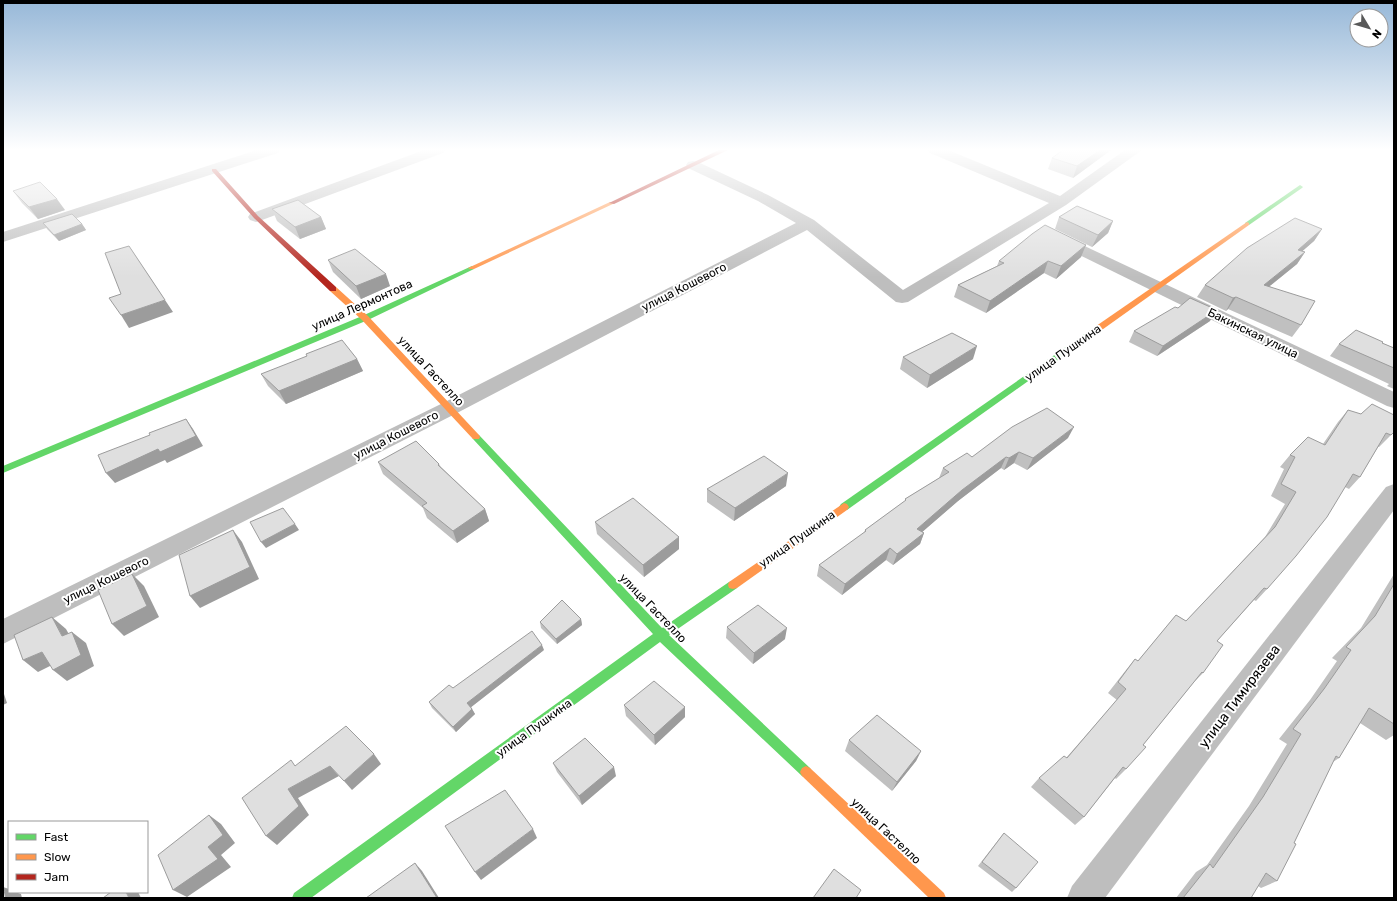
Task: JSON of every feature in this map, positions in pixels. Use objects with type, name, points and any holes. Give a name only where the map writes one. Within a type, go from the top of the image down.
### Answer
[{"type":"street","points":[[3,237],[145,192]]},
{"type":"street","name":"улица Гастелло","points":[[234,192],[256,217],[365,318],[661,635],[939,898]]},
{"type":"street","points":[[256,217],[324,192]]},
{"type":"street","name":"улица Лермонтова","points":[[3,470],[365,318],[635,192]]},
{"type":"street","points":[[751,192],[808,223],[902,298],[1075,192]]},
{"type":"street","points":[[1038,192],[1061,202]]},
{"type":"street","name":"улица Пушкина","points":[[299,898],[661,635],[1293,192]]},
{"type":"street","name":"улица Кошевого","points":[[3,632],[450,408],[808,223]]},
{"type":"street","name":"Бакинская улица","points":[[1026,223],[1394,401]]},
{"type":"street","name":"улица Тимирязева","points":[[1084,898],[1394,493]]},
{"type":"building","points":[[14,192],[50,192],[57,199],[29,207]]},
{"type":"building","points":[[298,200],[321,217],[295,227],[272,209]]},
{"type":"building","points":[[1077,206],[1113,221],[1098,235],[1059,217]]},
{"type":"building","points":[[72,214],[82,224],[54,235],[43,223]]},
{"type":"building","points":[[1295,218],[1322,229],[1298,250],[1305,252],[1264,285],[1315,301],[1301,325],[1236,297],[1233,298],[1205,285],[1247,248]]},
{"type":"building","points":[[1045,225],[1086,245],[1061,266],[1048,261],[990,301],[958,285],[1004,263],[999,261]]},
{"type":"building","points":[[129,246],[165,300],[121,315],[109,298],[121,294],[105,253]]},
{"type":"building","points":[[355,249],[386,274],[356,286],[328,260]]},
{"type":"building","points":[[1190,298],[1217,310],[1163,346],[1134,331],[1175,307],[1178,308]]},
{"type":"building","points":[[1356,330],[1394,348],[1394,368],[1339,344]]},
{"type":"building","points":[[952,333],[977,346],[930,375],[903,357]]},
{"type":"building","points":[[342,340],[357,359],[279,391],[261,374],[307,356],[306,354]]},
{"type":"building","points":[[1372,404],[1394,415],[1394,432],[1391,435],[1386,433],[1360,477],[1353,474],[1327,517],[1296,556],[1267,589],[1264,588],[1217,641],[1223,645],[1203,673],[1202,672],[1143,745],[1146,747],[1126,769],[1123,767],[1084,817],[1039,778],[1064,756],[1067,758],[1126,689],[1118,682],[1135,659],[1138,661],[1176,615],[1186,621],[1275,527],[1296,492],[1281,484],[1295,457],[1290,455],[1308,437],[1325,445],[1348,410],[1361,414]]},
{"type":"building","points":[[1047,408],[1074,427],[1033,458],[1019,452],[1009,458],[1006,457],[962,490],[917,529],[924,533],[897,554],[890,548],[845,584],[819,565],[866,531],[865,530],[906,500],[905,499],[949,472],[943,468],[967,453],[972,457],[1012,427]]},
{"type":"building","points":[[186,419],[196,436],[160,452],[158,449],[106,473],[98,455]]},
{"type":"building","points":[[416,441],[439,464],[438,465],[485,509],[453,531],[422,506],[427,503],[378,462]]},
{"type":"building","points":[[764,456],[788,473],[735,508],[707,489]]},
{"type":"building","points":[[633,498],[679,537],[643,565],[595,522]]},
{"type":"building","points":[[283,508],[295,524],[261,542],[250,522]]},
{"type":"building","points":[[233,530],[250,567],[190,596],[179,555]]},
{"type":"building","points":[[132,574],[147,606],[112,624],[98,590]]},
{"type":"building","points":[[1394,584],[1394,724],[1369,708],[1339,758],[1336,756],[1294,843],[1296,844],[1277,881],[1266,873],[1251,898],[1183,898],[1210,864],[1213,868],[1263,797],[1301,734],[1293,729],[1324,689],[1351,650],[1346,647],[1375,616]]},
{"type":"building","points":[[562,600],[581,619],[556,639],[540,622]]},
{"type":"building","points":[[758,605],[787,628],[754,653],[727,627]]},
{"type":"building","points":[[52,617],[62,636],[72,632],[81,655],[53,670],[42,652],[23,660],[14,635]]},
{"type":"building","points":[[532,631],[542,645],[467,703],[472,709],[453,727],[429,702],[449,685],[453,688]]},
{"type":"building","points":[[654,681],[685,707],[654,735],[624,705]]},
{"type":"building","points":[[877,715],[921,751],[897,782],[849,740]]},
{"type":"building","points":[[346,726],[374,754],[344,781],[330,766],[288,789],[299,806],[266,836],[242,798],[291,760],[295,766]]},
{"type":"building","points":[[585,738],[614,767],[579,796],[553,763]]},
{"type":"building","points":[[505,790],[533,829],[475,872],[445,826]]},
{"type":"building","points":[[209,815],[223,835],[208,847],[218,859],[173,890],[158,855]]},
{"type":"building","points":[[1004,833],[1038,862],[1016,888],[982,862]]},
{"type":"building","points":[[415,863],[437,898],[366,898]]},
{"type":"building","points":[[834,869],[861,890],[856,898],[813,898]]},
{"type":"building","points":[[3,887],[6,898],[3,898]]},
{"type":"building","points":[[110,893],[126,893],[129,898],[103,898]]},
{"type":"traffic: fast","points":[[1247,224],[1293,192]]},
{"type":"traffic: fast","points":[[3,470],[365,318],[472,268]]},
{"type":"traffic: fast","points":[[844,507],[1089,335]]},
{"type":"traffic: fast","points":[[476,437],[661,635],[806,772]]},
{"type":"traffic: fast","points":[[299,898],[661,635],[733,585]]},
{"type":"traffic: slow","points":[[472,268],[612,203]]},
{"type":"traffic: slow","points":[[1089,335],[1247,224]]},
{"type":"traffic: slow","points":[[333,289],[365,318],[476,437]]},
{"type":"traffic: slow","points":[[733,585],[844,507]]},
{"type":"traffic: slow","points":[[806,772],[939,898]]},
{"type":"traffic: jam","points":[[234,192],[256,217],[333,289]]},
{"type":"traffic: jam","points":[[612,203],[635,192]]}]
